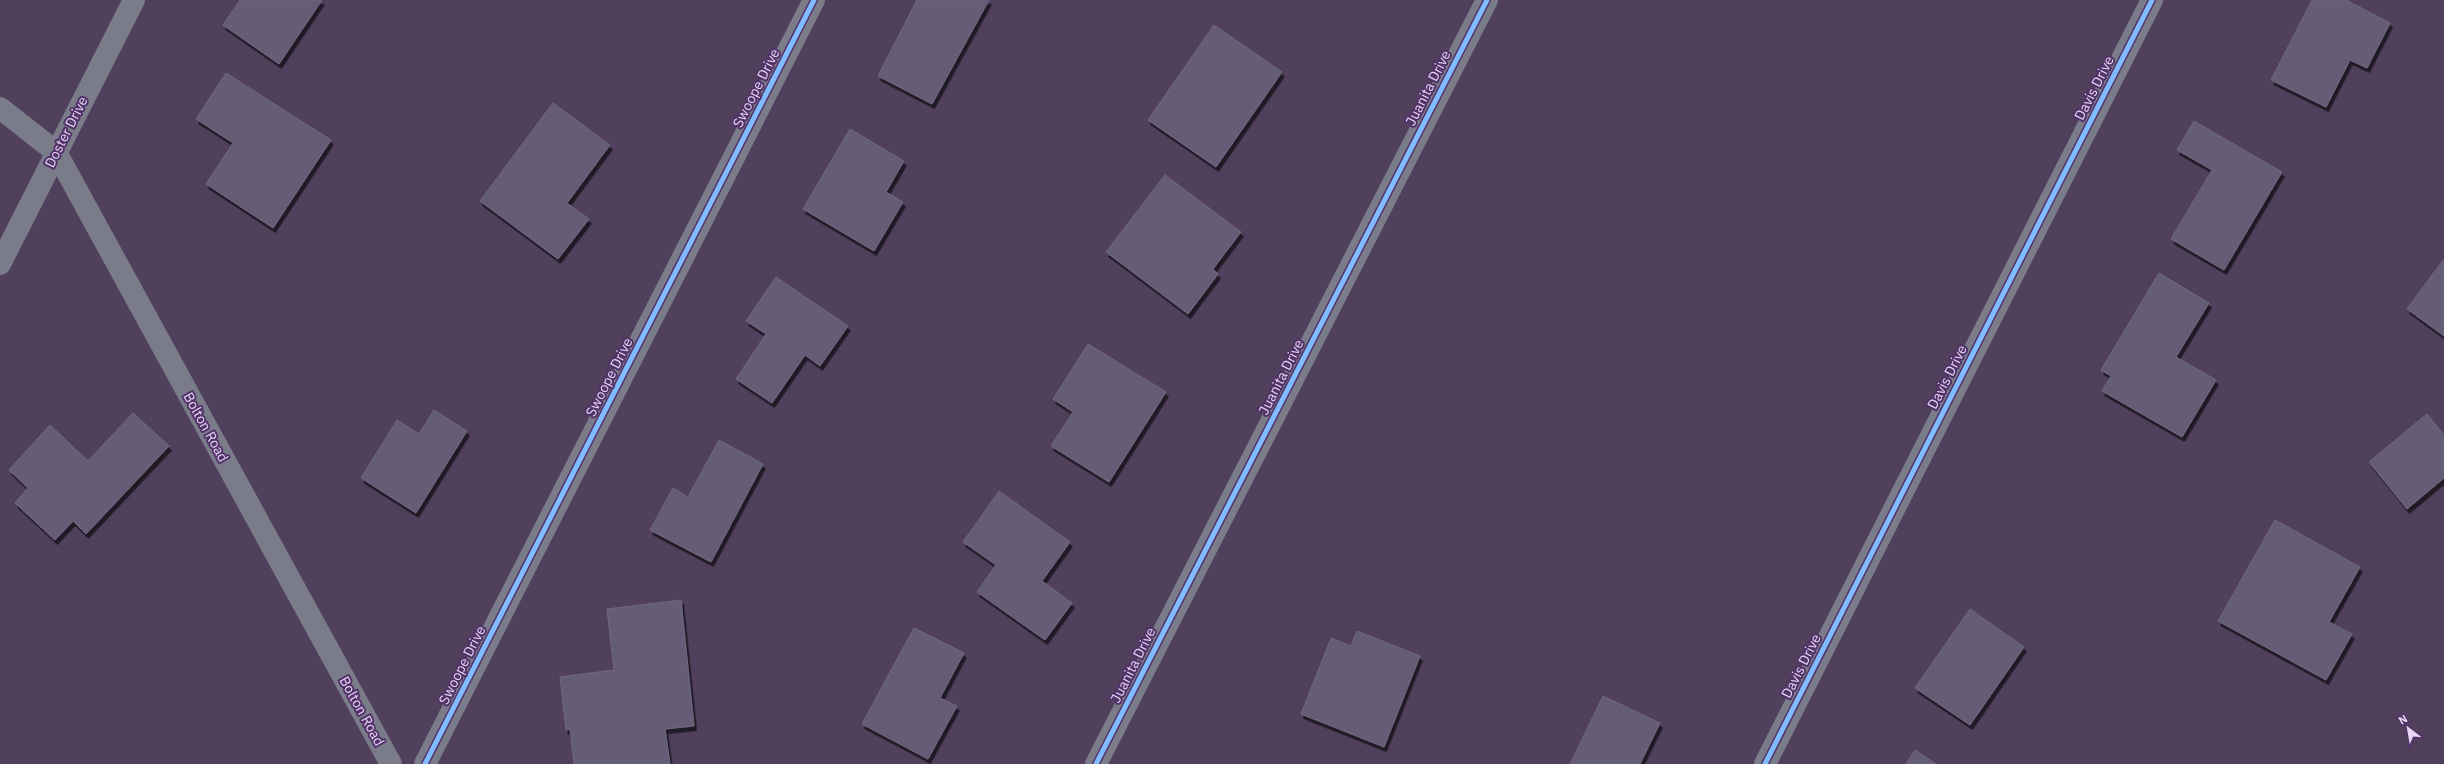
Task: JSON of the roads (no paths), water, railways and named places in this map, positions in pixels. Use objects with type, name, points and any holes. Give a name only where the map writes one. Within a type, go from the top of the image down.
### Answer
[{"type":"street","name":"Doster Drive","points":[[0,264],[134,0]]},
{"type":"street","name":"Swoope Drive","points":[[425,764],[814,0]]},
{"type":"street","name":"Juanita Drive","points":[[1096,764],[1487,0]]},
{"type":"street","name":"Davis Drive","points":[[1765,764],[2152,0]]},
{"type":"street","name":"Bolton Road","points":[[0,108],[56,152],[391,764]]}]
